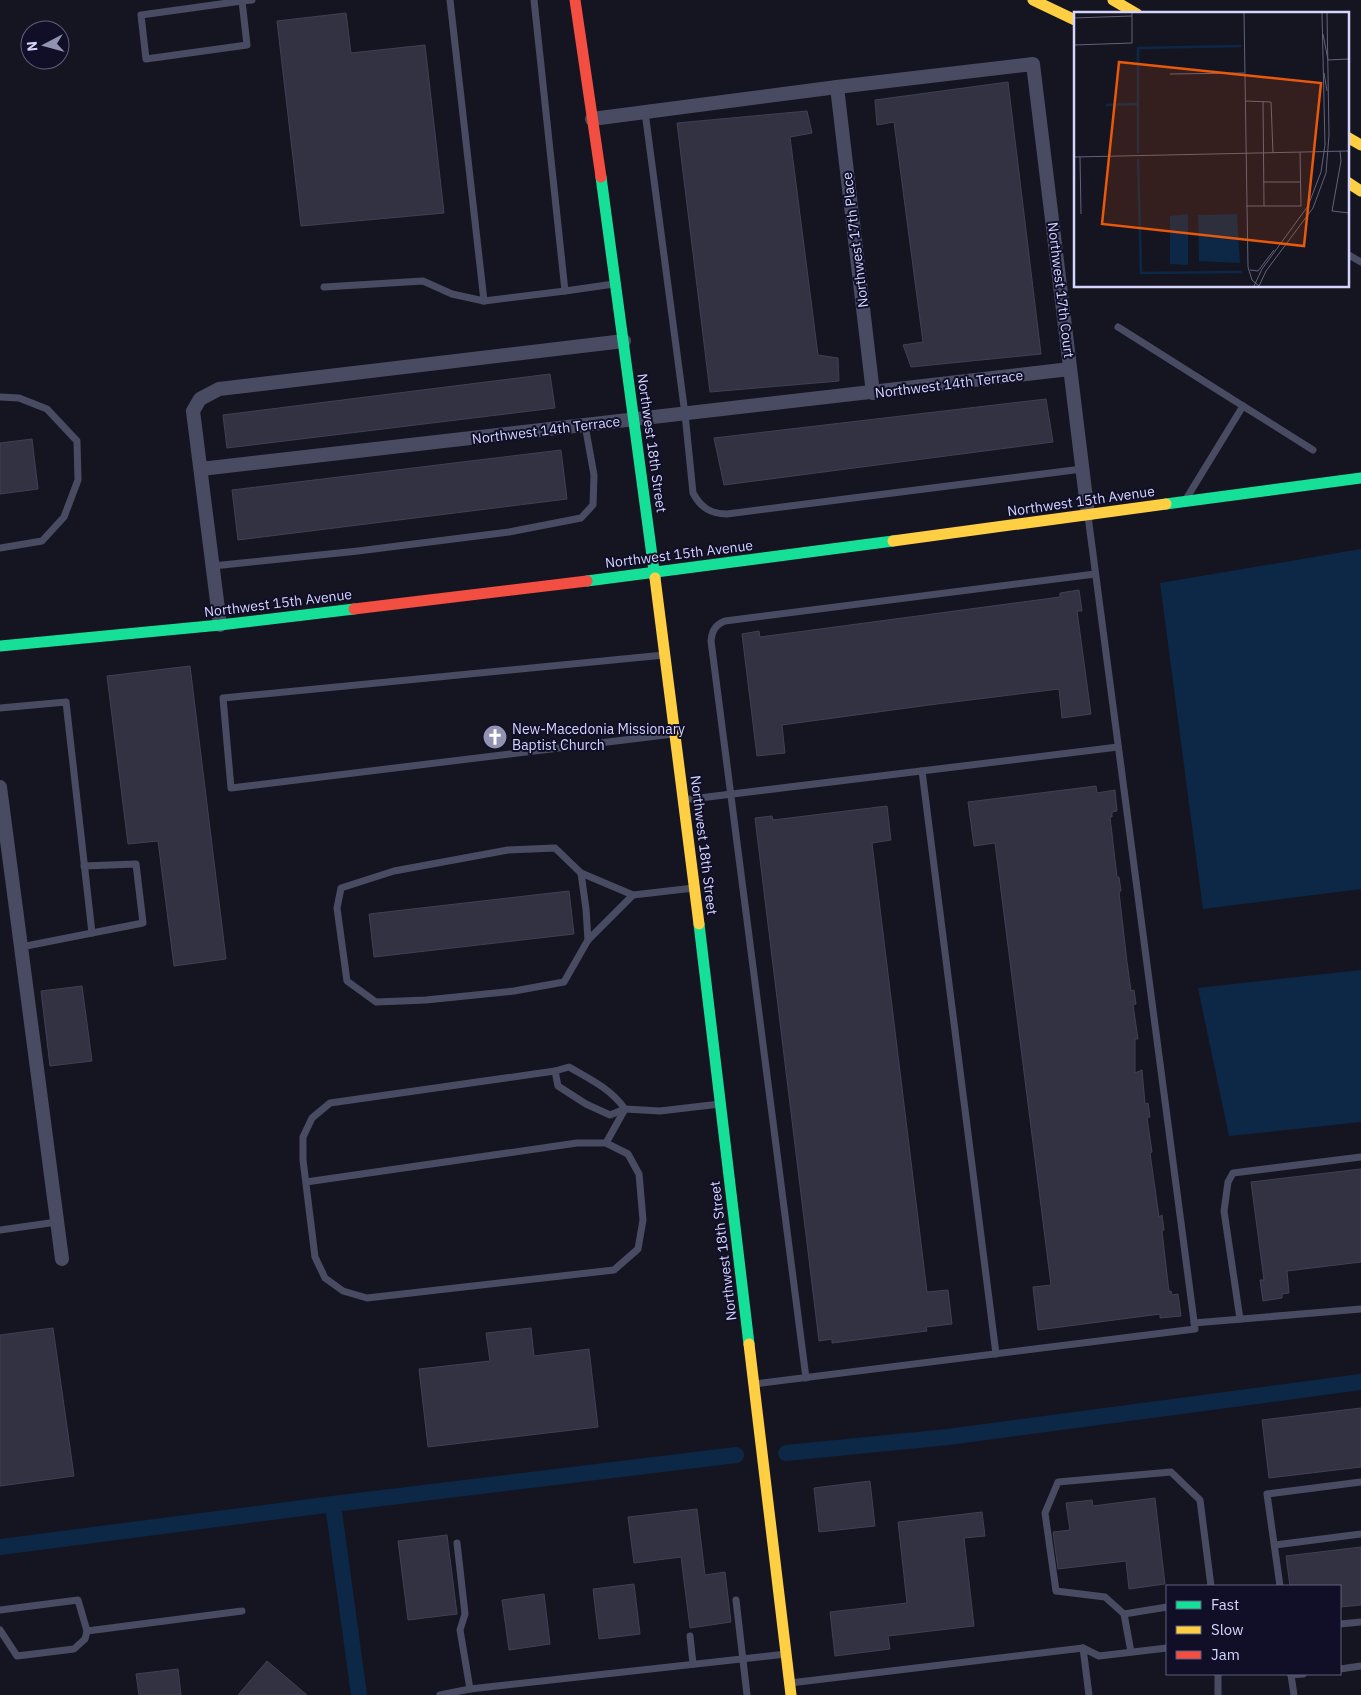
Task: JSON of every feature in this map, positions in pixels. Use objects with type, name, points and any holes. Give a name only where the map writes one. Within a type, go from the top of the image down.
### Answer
[{"type":"street","name":"Northwest 18th Street","points":[[575,0],[624,341],[683,800],[790,1689]]},
{"type":"street","points":[[1033,0],[1074,20]]},
{"type":"street","points":[[1113,0],[1134,12]]},
{"type":"street","name":"Northwest 17th Court","points":[[837,87],[1033,64],[1088,515]]},
{"type":"street","points":[[592,119],[837,87]]},
{"type":"street","name":"Northwest 17th Place","points":[[837,87],[872,393]]},
{"type":"street","points":[[1348,138],[1361,145]]},
{"type":"street","points":[[1348,183],[1361,191]]},
{"type":"street","points":[[220,625],[193,411],[200,399],[219,389],[624,341]]},
{"type":"street","name":"Northwest 14th Terrace","points":[[200,469],[1070,370]]},
{"type":"street","name":"Northwest 15th Avenue","points":[[0,646],[220,625],[654,573],[1361,478]]},
{"type":"street","points":[[0,787],[62,1259]]},
{"type":"lane","points":[[242,1],[247,45],[146,59],[141,15],[242,1],[252,0]]},
{"type":"lane","points":[[450,0],[484,301]]},
{"type":"lane","points":[[534,0],[565,291]]},
{"type":"lane","points":[[645,112],[693,493],[701,505],[712,513],[718,514],[1082,469]]},
{"type":"lane","points":[[1348,255],[1361,262]]},
{"type":"lane","points":[[324,287],[423,281],[452,294],[484,301],[616,284]]},
{"type":"lane","points":[[1118,326],[1313,450]]},
{"type":"lane","points":[[0,397],[19,398],[47,409],[78,441],[78,480],[64,517],[42,541],[0,548]]},
{"type":"lane","points":[[1184,502],[1243,406]]},
{"type":"lane","points":[[212,566],[358,551],[509,532],[581,518],[593,505],[594,475],[585,425]]},
{"type":"lane","points":[[754,1384],[1195,1329],[1088,515]]},
{"type":"lane","points":[[806,1378],[711,641],[712,633],[721,623],[1096,574]]},
{"type":"lane","points":[[664,655],[223,698],[231,788],[674,734]]},
{"type":"lane","points":[[0,708],[66,702],[92,933]]},
{"type":"lane","points":[[683,800],[1118,747]]},
{"type":"lane","points":[[922,771],[996,1354]]},
{"type":"lane","points":[[633,895],[588,940],[564,982],[514,991],[426,1000],[376,1002],[347,981],[337,908],[341,888],[394,871],[508,850],[555,848],[581,873],[633,895],[694,888]]},
{"type":"lane","points":[[21,947],[143,923],[136,864],[84,866]]},
{"type":"lane","points":[[581,873],[588,940]]},
{"type":"lane","points":[[306,1182],[577,1143],[606,1143],[628,1154],[639,1174],[643,1220],[638,1249],[614,1270],[367,1298],[343,1291],[325,1278],[315,1257],[303,1160],[303,1137],[312,1118],[330,1103],[555,1071],[569,1067],[617,1097],[626,1109]]},
{"type":"lane","points":[[555,1071],[558,1086],[586,1104],[610,1115],[626,1109],[660,1112],[720,1104]]},
{"type":"lane","points":[[606,1143],[626,1109]]},
{"type":"lane","points":[[1240,1319],[1224,1211],[1228,1182],[1233,1173],[1361,1157]]},
{"type":"lane","points":[[0,1230],[56,1222]]},
{"type":"lane","points":[[1194,1322],[1361,1309]]},
{"type":"lane","points":[[1131,1652],[1124,1614],[1105,1598],[1056,1591],[1045,1512],[1058,1482],[1171,1472],[1200,1500],[1211,1585]]},
{"type":"lane","points":[[1280,1585],[1267,1494],[1361,1482]]},
{"type":"lane","points":[[1274,1545],[1361,1534]]},
{"type":"lane","points":[[457,1543],[465,1614],[460,1630],[470,1689]]},
{"type":"lane","points":[[0,1610],[78,1600],[87,1631],[85,1639],[74,1649],[16,1656],[0,1630]]},
{"type":"lane","points":[[736,1600],[747,1695]]},
{"type":"lane","points":[[1124,1614],[1166,1607]]},
{"type":"lane","points":[[87,1631],[242,1611]]},
{"type":"lane","points":[[1341,1624],[1361,1622]]},
{"type":"lane","points":[[690,1636],[692,1664]]},
{"type":"lane","points":[[1083,1648],[1089,1695]]},
{"type":"lane","points":[[790,1689],[1083,1648],[1099,1656],[1166,1648]]},
{"type":"lane","points":[[440,1695],[470,1689],[786,1654]]},
{"type":"lane","points":[[1341,1669],[1361,1666]]},
{"type":"lane","points":[[1218,1675],[1218,1695]]},
{"type":"lane","points":[[1291,1675],[1294,1695]]},
{"type":"water","points":[[1361,549],[1361,889],[1203,909],[1160,583]]},
{"type":"water","points":[[1361,970],[1361,1122],[1229,1136],[1198,988]]},
{"type":"building","points":[[346,13],[351,53],[425,45],[444,213],[301,226],[277,21]]},
{"type":"building","points":[[1008,82],[1041,354],[911,367],[903,345],[923,342],[894,122],[877,125],[875,100]]},
{"type":"building","points":[[807,111],[812,133],[790,137],[818,355],[838,358],[839,381],[710,392],[677,123]]},
{"type":"building","points":[[550,374],[555,408],[227,448],[223,415]]},
{"type":"building","points":[[1046,399],[1053,442],[724,485],[714,438]]},
{"type":"building","points":[[32,439],[38,489],[0,494],[0,443]]},
{"type":"building","points":[[561,450],[567,499],[238,540],[232,490]]},
{"type":"building","points":[[1079,590],[1082,611],[1077,611],[1091,714],[1062,718],[1059,689],[929,705],[782,725],[785,753],[757,756],[742,634],[759,631],[760,637],[1060,597],[1060,593]]},
{"type":"building","points":[[190,666],[226,959],[174,966],[158,841],[128,844],[107,676]]},
{"type":"building","points":[[1096,786],[1097,793],[1115,790],[1117,811],[1112,812],[1112,817],[1110,817],[1117,877],[1119,877],[1121,891],[1119,892],[1131,991],[1134,990],[1136,1004],[1133,1005],[1138,1039],[1135,1039],[1135,1073],[1142,1070],[1145,1104],[1148,1103],[1150,1117],[1147,1118],[1152,1152],[1150,1153],[1159,1217],[1162,1215],[1164,1230],[1162,1231],[1169,1292],[1171,1291],[1172,1295],[1178,1294],[1181,1316],[1160,1318],[1160,1314],[1038,1330],[1033,1287],[1051,1285],[995,843],[974,846],[968,802]]},
{"type":"building","points":[[887,806],[891,840],[872,843],[927,1292],[948,1290],[952,1324],[926,1327],[927,1331],[832,1343],[832,1339],[819,1341],[755,818],[772,816],[773,820]]},
{"type":"building","points":[[569,891],[574,934],[374,957],[369,914]]},
{"type":"building","points":[[82,986],[92,1061],[50,1066],[41,991]]},
{"type":"building","points":[[1361,1169],[1361,1262],[1287,1271],[1289,1293],[1282,1294],[1282,1298],[1263,1301],[1260,1280],[1264,1280],[1251,1182]]},
{"type":"building","points":[[53,1328],[74,1476],[0,1486],[0,1335]]},
{"type":"building","points":[[531,1328],[534,1356],[589,1349],[598,1427],[428,1447],[419,1369],[490,1361],[486,1333]]},
{"type":"building","points":[[1361,1408],[1361,1467],[1269,1478],[1262,1420]]},
{"type":"building","points":[[870,1481],[875,1526],[819,1532],[814,1488]]},
{"type":"building","points":[[1155,1498],[1165,1584],[1129,1589],[1126,1561],[1058,1569],[1053,1532],[1070,1530],[1066,1503],[1092,1500],[1093,1506]]},
{"type":"building","points":[[697,1509],[705,1575],[725,1572],[731,1622],[690,1628],[681,1557],[634,1563],[628,1517]]},
{"type":"building","points":[[982,1512],[985,1536],[964,1538],[974,1626],[888,1636],[890,1649],[835,1656],[830,1612],[907,1603],[898,1522]]},
{"type":"building","points":[[447,1535],[457,1614],[408,1620],[398,1541]]},
{"type":"building","points":[[1361,1547],[1361,1605],[1341,1607],[1341,1585],[1290,1585],[1286,1556]]},
{"type":"building","points":[[634,1584],[640,1634],[599,1639],[593,1589]]},
{"type":"building","points":[[544,1594],[550,1644],[509,1650],[502,1600]]},
{"type":"building","points":[[267,1661],[307,1695],[238,1695]]},
{"type":"building","points":[[178,1669],[181,1695],[139,1695],[136,1674]]},
{"type":"waterway","points":[[786,1453],[948,1437],[1361,1382]]},
{"type":"waterway","points":[[0,1547],[736,1455]]},
{"type":"waterway","points":[[333,1504],[359,1695]]},
{"type":"traffic: fast","points":[[601,177],[655,578]]},
{"type":"traffic: fast","points":[[1166,504],[1361,478]]},
{"type":"traffic: fast","points":[[587,581],[893,541]]},
{"type":"traffic: fast","points":[[0,646],[220,625],[354,609]]},
{"type":"traffic: fast","points":[[699,924],[749,1344]]},
{"type":"traffic: slow","points":[[1033,0],[1074,20]]},
{"type":"traffic: slow","points":[[1113,0],[1134,12]]},
{"type":"traffic: slow","points":[[1348,138],[1361,145]]},
{"type":"traffic: slow","points":[[1348,183],[1361,191]]},
{"type":"traffic: slow","points":[[893,541],[1166,504]]},
{"type":"traffic: slow","points":[[655,578],[699,924]]},
{"type":"traffic: slow","points":[[749,1344],[791,1695]]},
{"type":"traffic: jam","points":[[575,0],[601,177]]},
{"type":"traffic: jam","points":[[354,609],[587,581]]},
{"type":"place","name":"New-Macedonia Missionary Baptist Church","points":[[495,737]]}]
